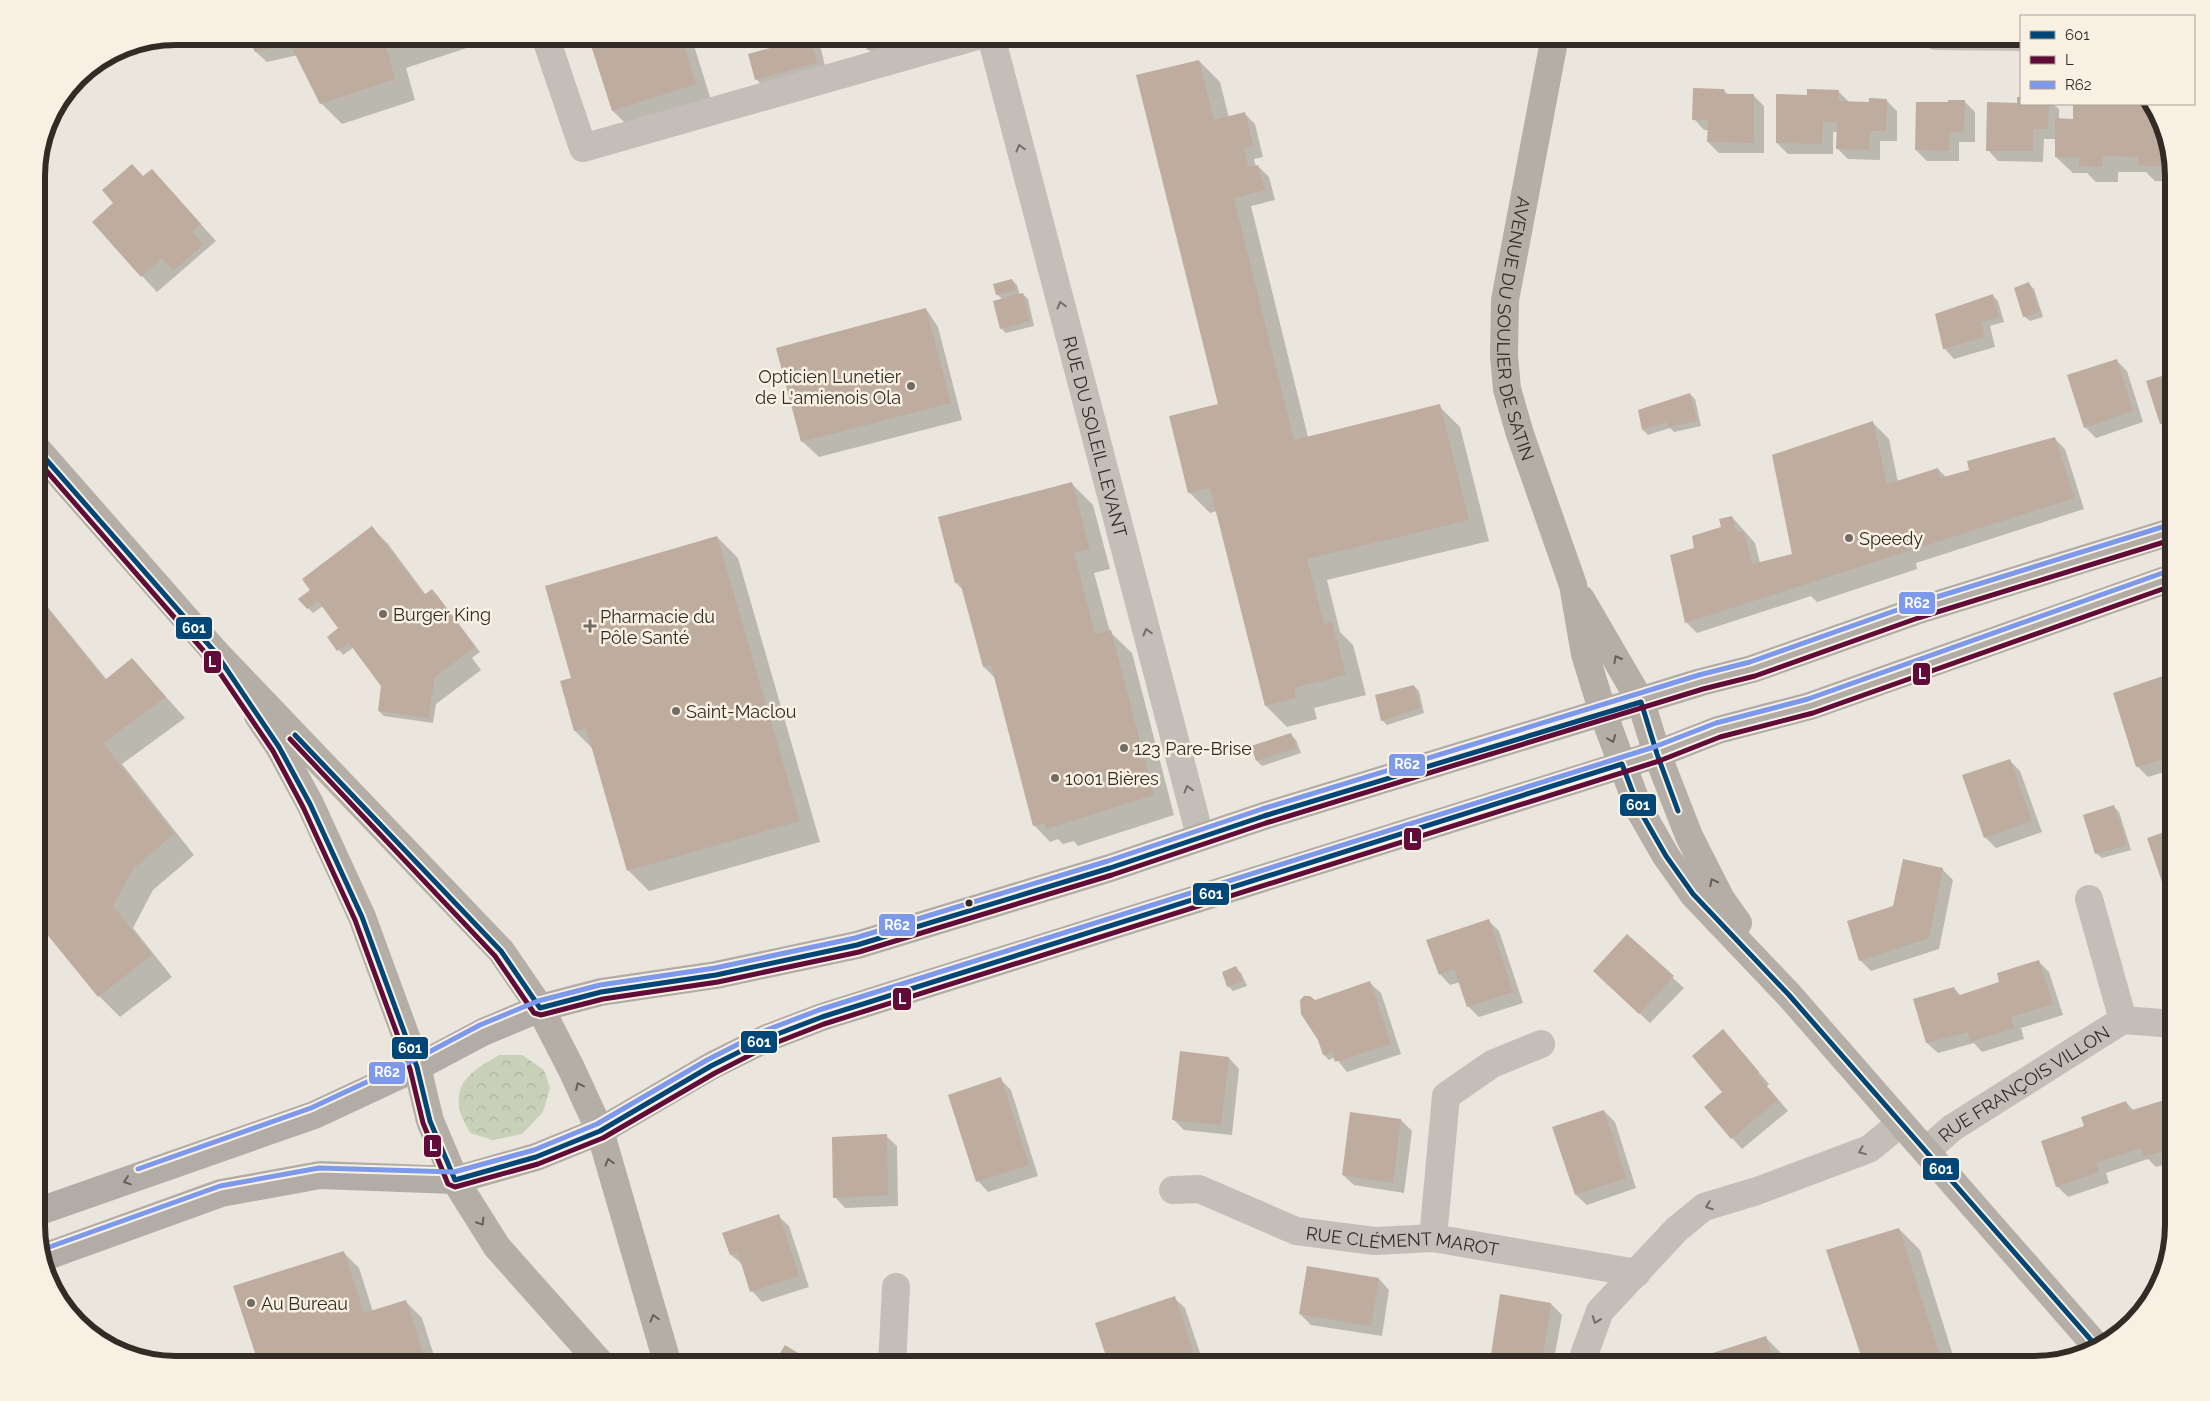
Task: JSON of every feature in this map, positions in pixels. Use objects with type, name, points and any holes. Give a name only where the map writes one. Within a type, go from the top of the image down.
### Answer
[{"type":"main road","points":[[45,1209],[314,1115],[417,1067],[483,1032],[540,1008],[601,992],[716,975],[857,945],[1110,868],[1200,836],[1752,668],[1916,611],[2165,534]]},
{"type":"main road","points":[[49,1255],[221,1193],[320,1175],[455,1180],[536,1156],[600,1131],[727,1058],[767,1038],[822,1017],[1656,754],[1718,730],[1810,706],[2165,580]]},
{"type":"street","points":[[548,45],[583,148],[945,45]]},
{"type":"street","name":"RUE DU SOLEIL LEVANT","points":[[993,45],[1200,836]]},
{"type":"street","name":"AVENUE DU SOULIER DE SATIN","points":[[1553,45],[1504,300],[1504,356],[1507,388],[1520,434],[1573,585]]},
{"type":"street","points":[[45,459],[215,652],[502,951],[540,1008],[571,1068],[600,1131],[665,1356]]},
{"type":"street","points":[[1573,585],[1640,702],[1656,754],[1689,836],[1721,899],[1789,995]]},
{"type":"street","points":[[1573,585],[1586,654],[1603,714],[1638,809],[1666,856],[1693,894],[1789,995],[2093,1342]]},
{"type":"street","points":[[215,652],[280,747],[310,804],[362,917],[417,1067],[430,1121],[455,1180],[497,1247],[594,1356]]},
{"type":"street","name":"RUE FRANÇOIS VILLON","points":[[2089,899],[2123,1020]]},
{"type":"street","name":"RUE FRANÇOIS VILLON","points":[[1926,1151],[1952,1128],[2123,1020],[2165,1023]]},
{"type":"street","points":[[1433,1238],[1446,1096],[1492,1064],[1541,1044]]},
{"type":"street","points":[[1584,1356],[1600,1311],[1677,1229],[1704,1207],[1758,1191],[1869,1149],[1901,1123]]},
{"type":"street","name":"RUE CLÉMENT MAROT","points":[[1173,1190],[1199,1189],[1296,1231],[1375,1241],[1433,1238],[1637,1273]]},
{"type":"street","points":[[892,1356],[896,1287]]},
{"type":"green space","points":[[499,1055],[522,1055],[544,1070],[550,1088],[543,1112],[522,1134],[493,1140],[470,1133],[461,1114],[459,1100],[463,1083],[468,1077],[482,1065]]},
{"type":"building","points":[[252,45],[286,45],[255,52]]},
{"type":"building","points":[[290,45],[392,45],[386,47],[395,79],[320,104]]},
{"type":"building","points":[[591,45],[684,45],[696,84],[612,111]]},
{"type":"building","points":[[781,45],[812,45],[817,63],[755,80],[748,54]]},
{"type":"building","points":[[866,45],[886,45],[867,50]]},
{"type":"building","points":[[1199,60],[1214,120],[1245,112],[1253,146],[1244,148],[1248,167],[1258,165],[1265,190],[1234,198],[1294,440],[1440,404],[1469,520],[1307,559],[1324,624],[1332,622],[1346,675],[1294,688],[1296,698],[1265,706],[1210,488],[1188,493],[1169,416],[1218,404],[1136,75]]},
{"type":"building","points":[[1693,88],[1724,89],[1724,94],[1754,94],[1754,143],[1707,142],[1708,120],[1692,120]]},
{"type":"building","points":[[1807,89],[1839,90],[1838,101],[1869,102],[1869,98],[1887,99],[1886,131],[1870,131],[1869,150],[1836,149],[1837,122],[1823,122],[1822,144],[1776,143],[1776,94],[1807,95]]},
{"type":"building","points":[[2017,97],[2020,97],[2020,105],[2049,105],[2048,129],[2033,129],[2033,151],[1986,151],[1987,102],[2017,103]]},
{"type":"building","points":[[1948,100],[1965,100],[1964,132],[1949,132],[1949,151],[1915,150],[1916,102],[1948,102]]},
{"type":"building","points":[[2073,105],[2144,105],[2158,134],[2164,157],[2162,166],[2138,166],[2138,157],[2103,156],[2102,167],[2079,166],[2079,158],[2055,157],[2055,118],[2073,119]]},
{"type":"building","points":[[132,164],[143,176],[152,169],[201,224],[192,232],[203,245],[173,271],[162,258],[141,277],[92,222],[113,203],[102,190]]},
{"type":"building","points":[[1012,279],[1016,290],[996,295],[993,284]]},
{"type":"building","points":[[2029,282],[2039,312],[2023,317],[2014,288]]},
{"type":"building","points":[[1023,293],[1030,321],[1000,329],[993,301]]},
{"type":"building","points":[[1993,294],[1999,317],[1981,322],[1985,337],[1943,349],[1935,314]]},
{"type":"building","points":[[926,308],[951,403],[801,442],[776,348]]},
{"type":"building","points":[[2117,359],[2133,411],[2084,428],[2067,375]]},
{"type":"building","points":[[2165,375],[2165,422],[2160,424],[2146,381]]},
{"type":"building","points":[[1690,393],[1697,421],[1668,427],[1667,422],[1642,430],[1638,410]]},
{"type":"building","points":[[1873,421],[1887,484],[1938,468],[1940,478],[1969,470],[1967,461],[2055,437],[2074,498],[1685,623],[1670,555],[1694,548],[1692,536],[1721,527],[1719,519],[1732,516],[1736,533],[1744,531],[1752,564],[1792,554],[1772,455]]},
{"type":"building","points":[[1072,482],[1090,549],[1074,553],[1095,634],[1111,630],[1154,795],[1046,829],[1045,823],[1033,826],[991,665],[983,667],[960,582],[955,583],[938,517]]},
{"type":"building","name":"Burger King","points":[[372,526],[424,595],[432,589],[475,647],[435,677],[428,718],[378,711],[381,686],[349,643],[337,651],[327,637],[338,628],[318,601],[307,609],[298,599],[310,590],[302,579]]},
{"type":"building","points":[[717,536],[800,821],[627,871],[586,728],[574,731],[560,681],[571,678],[545,586]]},
{"type":"building","points":[[45,605],[105,680],[132,658],[166,697],[103,743],[174,834],[133,869],[113,906],[152,955],[98,997],[45,932]]},
{"type":"building","points":[[2163,676],[2165,682],[2165,759],[2136,767],[2113,693]]},
{"type":"building","points":[[1414,685],[1420,708],[1381,721],[1375,695]]},
{"type":"building","points":[[1291,733],[1297,748],[1256,761],[1251,746]]},
{"type":"building","points":[[2010,759],[2032,821],[1984,838],[1962,775]]},
{"type":"building","points":[[2114,805],[2127,845],[2095,854],[2083,815]]},
{"type":"building","points":[[2165,832],[2165,881],[2162,882],[2147,838]]},
{"type":"building","points":[[1903,859],[1943,868],[1929,938],[1859,961],[1847,921],[1893,906]]},
{"type":"building","points":[[1489,919],[1513,992],[1467,1007],[1454,969],[1439,975],[1426,940]]},
{"type":"building","points":[[1627,934],[1674,976],[1639,1014],[1593,971]]},
{"type":"building","points":[[2039,960],[2053,1004],[2011,1017],[2014,1028],[1970,1042],[1968,1032],[1926,1043],[1913,999],[1954,987],[1957,996],[1999,982],[1997,973]]},
{"type":"building","points":[[1236,966],[1243,981],[1227,987],[1222,972]]},
{"type":"building","points":[[1370,981],[1391,1044],[1335,1062],[1332,1052],[1323,1055],[1318,1040],[1301,1014],[1300,1000],[1304,996],[1310,996],[1315,1000]]},
{"type":"building","points":[[1723,1029],[1759,1072],[1757,1074],[1778,1100],[1731,1139],[1704,1107],[1722,1092],[1692,1056]]},
{"type":"building","points":[[1180,1051],[1229,1057],[1221,1125],[1172,1120]]},
{"type":"building","points":[[1001,1077],[1029,1165],[976,1182],[948,1095]]},
{"type":"building","points":[[2165,1100],[2165,1151],[2144,1157],[2141,1148],[2096,1163],[2099,1172],[2056,1187],[2041,1141],[2084,1126],[2081,1117],[2126,1101],[2129,1111]]},
{"type":"building","points":[[1604,1110],[1626,1178],[1575,1195],[1552,1127]]},
{"type":"building","points":[[1350,1112],[1401,1119],[1393,1183],[1342,1175]]},
{"type":"building","points":[[887,1134],[888,1195],[833,1198],[832,1137]]},
{"type":"building","points":[[779,1214],[799,1276],[750,1292],[738,1253],[730,1255],[722,1233]]},
{"type":"building","points":[[1899,1228],[1940,1356],[1861,1356],[1826,1250]]},
{"type":"building","points":[[344,1251],[364,1313],[406,1300],[424,1356],[256,1356],[233,1286]]},
{"type":"building","points":[[1307,1266],[1379,1278],[1371,1326],[1299,1314]]},
{"type":"building","points":[[1500,1294],[1551,1303],[1543,1356],[1491,1355]]},
{"type":"building","points":[[1175,1296],[1193,1351],[1179,1356],[1106,1356],[1095,1323]]},
{"type":"building","points":[[1766,1336],[1772,1356],[1703,1356]]},
{"type":"building","points":[[785,1345],[803,1356],[778,1356]]},
{"type":"transit line","name":"601","points":[[45,458],[215,652],[279,747],[310,804],[362,917],[417,1067],[430,1121],[455,1180],[536,1157],[600,1131],[711,1066],[767,1038],[822,1017],[1622,764],[1639,809],[1666,856],[1693,894],[1789,995],[2093,1342]]},
{"type":"transit line","name":"L","points":[[45,469],[209,657],[273,751],[303,807],[355,920],[410,1069],[423,1123],[448,1184],[455,1187],[538,1164],[603,1138],[715,1073],[770,1045],[824,1024],[1659,761],[1720,737],[1813,713],[2165,588]]},
{"type":"transit line","name":"R62","points":[[138,1169],[311,1108],[414,1060],[480,1025],[538,1001],[600,985],[715,968],[855,938],[1108,861],[1262,809],[1699,675],[1750,662],[1914,604],[2165,526]]},
{"type":"transit line","name":"L","points":[[290,739],[495,956],[534,1013],[541,1015],[603,999],[718,982],[859,952],[1112,875],[1266,823],[1703,689],[1755,676],[1918,618],[2165,542]]},
{"type":"transit line","name":"R62","points":[[48,1248],[220,1186],[319,1168],[454,1172],[534,1150],[597,1124],[707,1060],[764,1031],[819,1010],[1654,747],[1716,723],[1808,699],[2165,572]]},
{"type":"transit line","name":"601","points":[[295,735],[501,951],[540,1008],[601,992],[716,975],[857,945],[1110,868],[1264,816],[1641,702],[1657,754],[1678,811]]},
{"type":"place","name":"Opticien Lunetier de L'amienois Ola","points":[[911,386]]},
{"type":"place","name":"Speedy","points":[[1849,538]]},
{"type":"place","name":"Burger King","points":[[383,614]]},
{"type":"place","name":"Pharmacie du Pôle Santé","points":[[590,626]]},
{"type":"place","name":"Saint-Maclou","points":[[676,711]]},
{"type":"place","name":"123 Pare-Brise","points":[[1124,748]]},
{"type":"place","name":"1001 Bières","points":[[1055,778]]},
{"type":"place","name":"Au Bureau","points":[[251,1303]]}]
